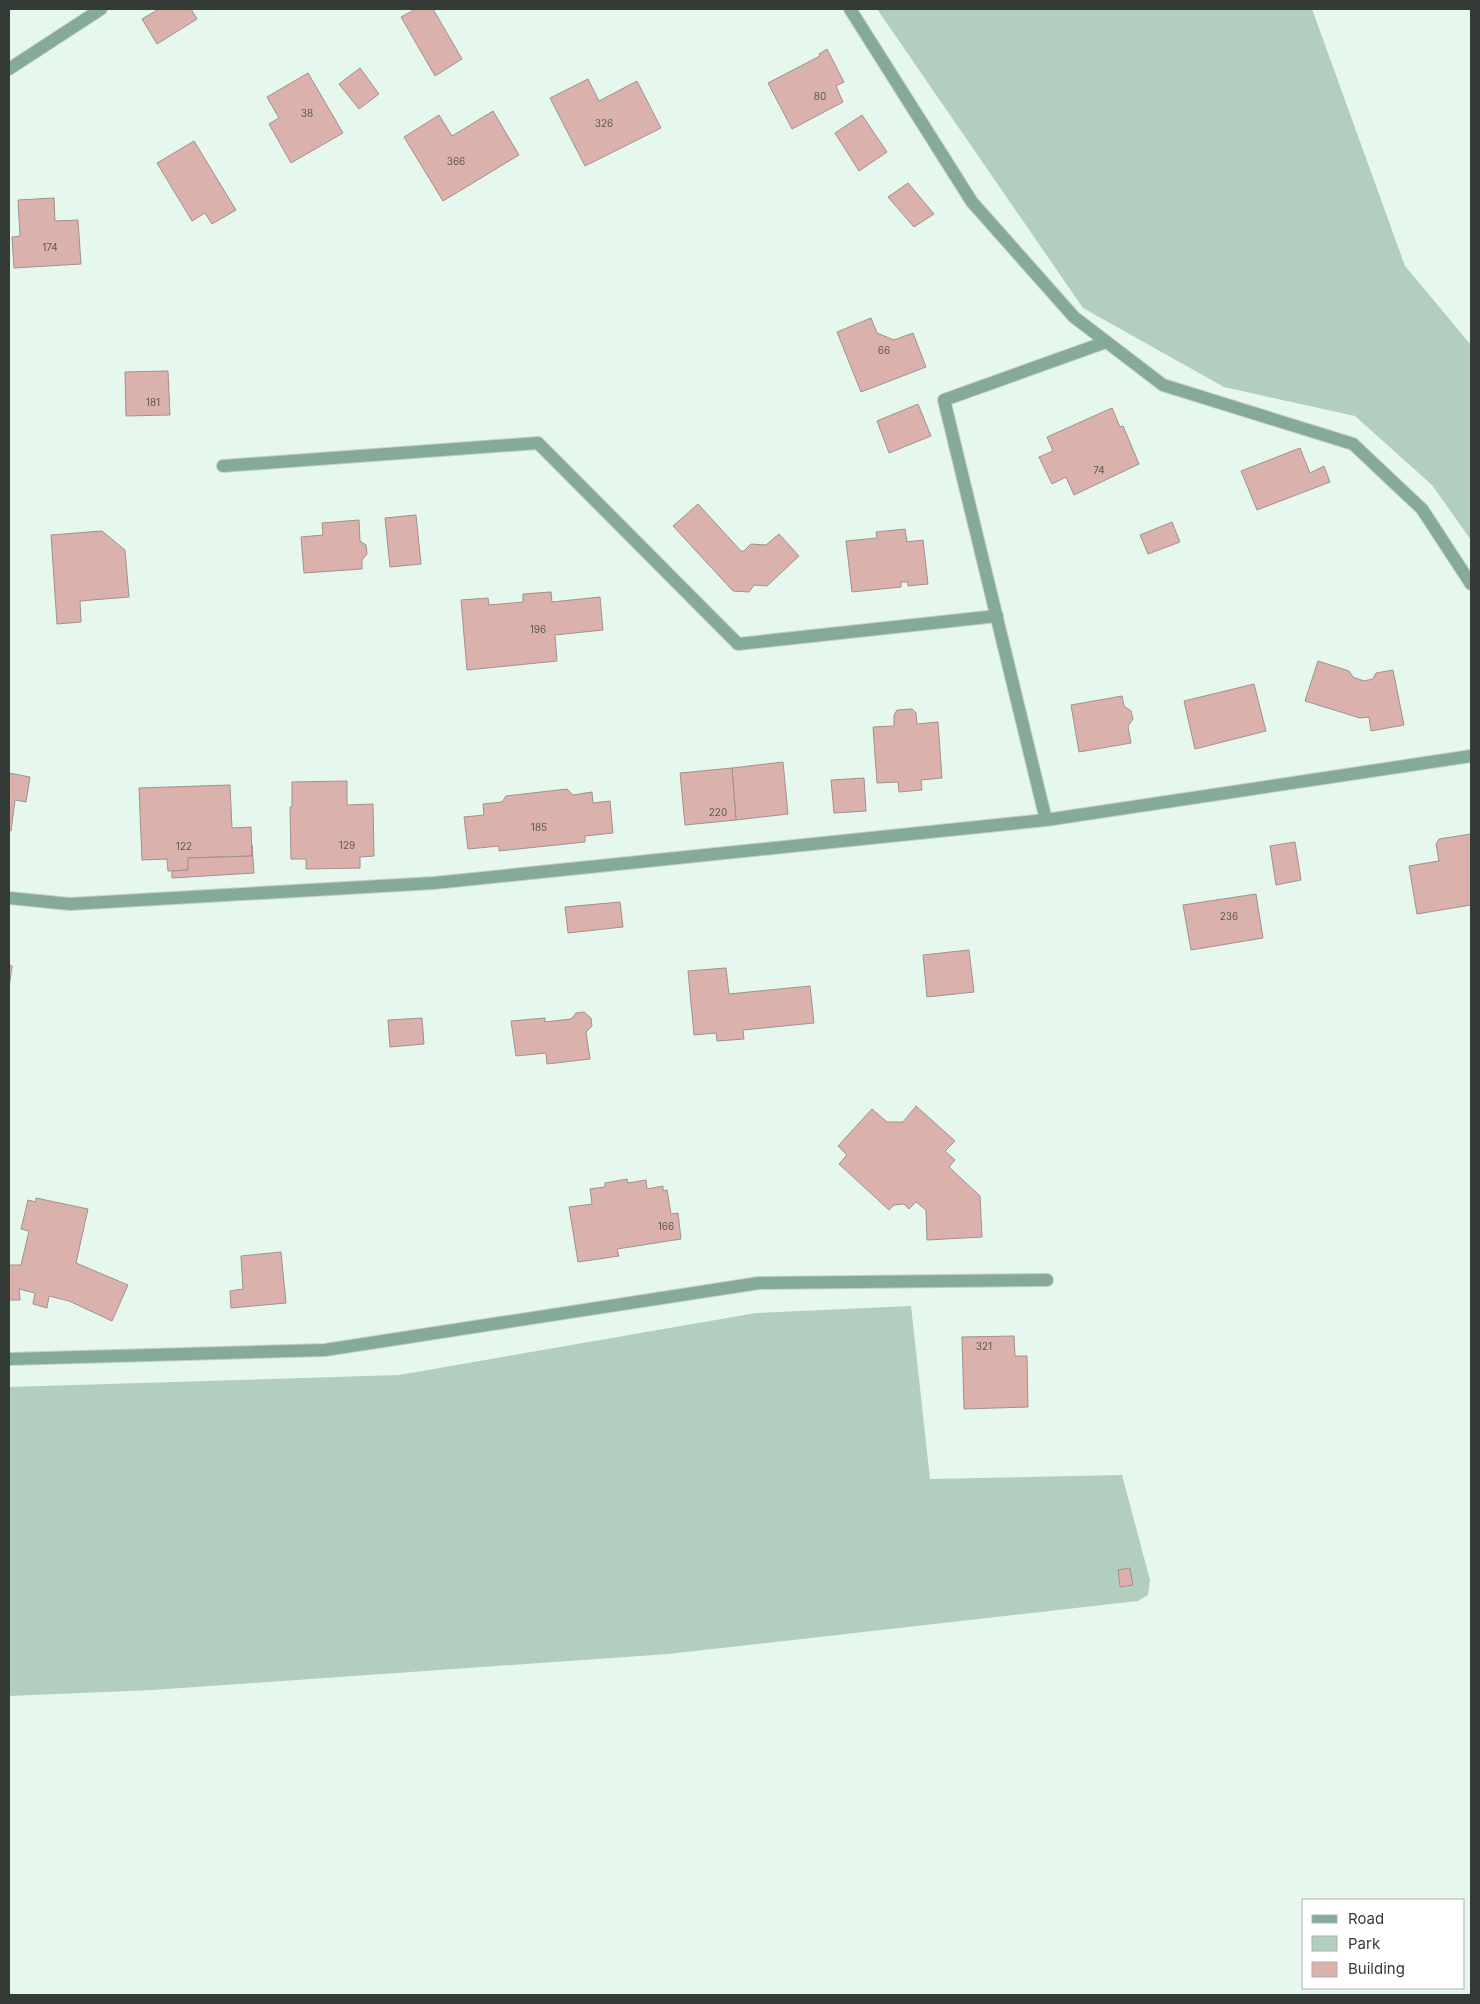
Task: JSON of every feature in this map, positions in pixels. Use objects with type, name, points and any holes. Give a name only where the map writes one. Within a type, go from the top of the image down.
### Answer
[{"type":"street","points":[[9,69],[101,9]]},
{"type":"street","points":[[850,9],[972,202],[1074,317],[1163,386],[1353,444],[1422,509],[1471,584]]},
{"type":"street","points":[[1046,820],[944,400],[1106,342]]},
{"type":"street","points":[[223,466],[538,442],[738,644],[997,616]]},
{"type":"street","points":[[9,898],[70,904],[434,884],[1046,820],[1471,756]]},
{"type":"street","points":[[9,1358],[325,1350],[759,1283],[1048,1280]]},
{"type":"green space","points":[[877,9],[1312,9],[1405,266],[1471,345],[1471,540],[1432,485],[1355,416],[1224,387],[1083,308]]},
{"type":"green space","points":[[911,1306],[930,1479],[1122,1475],[1150,1580],[1148,1595],[1138,1601],[668,1654],[153,1690],[9,1696],[9,1387],[399,1375],[756,1313]]},
{"type":"building","points":[[159,9],[191,9],[197,19],[157,44],[142,19]]},
{"type":"building","points":[[416,9],[433,9],[462,59],[435,76],[401,17]]},
{"type":"building","points":[[827,49],[844,82],[836,86],[843,102],[792,129],[768,83],[820,56],[819,54]]},
{"type":"building","points":[[360,68],[379,94],[359,109],[339,84]]},
{"type":"building","points":[[308,73],[343,133],[291,163],[269,124],[279,118],[267,97]]},
{"type":"building","points":[[588,79],[599,101],[637,81],[661,128],[585,166],[550,98]]},
{"type":"building","points":[[493,111],[519,155],[443,201],[404,137],[439,115],[452,136]]},
{"type":"building","points":[[862,115],[887,152],[859,171],[835,133]]},
{"type":"building","points":[[194,141],[236,210],[212,224],[205,213],[192,221],[157,163]]},
{"type":"building","points":[[908,183],[934,214],[914,227],[888,197]]},
{"type":"building","points":[[54,198],[55,221],[78,220],[81,264],[14,268],[12,237],[20,236],[18,200]]},
{"type":"building","points":[[871,318],[877,333],[894,340],[913,333],[926,367],[861,392],[837,332]]},
{"type":"building","points":[[168,371],[170,415],[126,416],[125,372]]},
{"type":"building","points":[[918,404],[931,436],[889,453],[877,421]]},
{"type":"building","points":[[1112,408],[1120,427],[1123,426],[1139,464],[1074,495],[1066,477],[1052,484],[1039,457],[1053,451],[1047,437]]},
{"type":"building","points":[[1300,448],[1310,473],[1324,466],[1330,482],[1257,510],[1241,471]]},
{"type":"building","points":[[698,504],[741,551],[744,551],[751,544],[766,545],[779,534],[799,556],[767,586],[754,585],[749,592],[733,591],[673,526]]},
{"type":"building","points":[[416,515],[421,564],[390,567],[385,518]]},
{"type":"building","points":[[359,520],[360,541],[366,545],[367,554],[362,560],[362,569],[304,573],[301,537],[323,535],[322,523]]},
{"type":"building","points":[[1172,522],[1180,542],[1148,554],[1140,535]]},
{"type":"building","points":[[905,529],[907,542],[923,540],[928,584],[908,586],[908,582],[901,582],[901,587],[852,592],[846,541],[877,538],[876,532]]},
{"type":"building","points":[[102,531],[125,550],[129,597],[80,601],[81,622],[57,624],[51,535]]},
{"type":"building","points":[[551,592],[552,602],[600,597],[603,630],[555,635],[557,661],[467,670],[461,600],[488,598],[489,605],[523,602],[523,594]]},
{"type":"building","points":[[1318,661],[1349,671],[1353,677],[1364,681],[1373,679],[1376,673],[1393,670],[1404,725],[1371,731],[1369,717],[1360,718],[1305,701]]},
{"type":"building","points":[[1254,684],[1266,731],[1195,749],[1184,701]]},
{"type":"building","points":[[1122,696],[1124,706],[1131,711],[1133,719],[1128,726],[1131,743],[1079,752],[1071,705]]},
{"type":"building","points":[[912,709],[916,713],[917,724],[938,722],[942,778],[921,780],[922,790],[899,792],[898,782],[877,783],[873,727],[894,726],[894,715],[897,710]]},
{"type":"building","points":[[783,762],[788,814],[736,820],[732,768]]},
{"type":"building","points":[[732,768],[736,820],[685,825],[680,773]]},
{"type":"building","points":[[9,773],[30,777],[26,802],[15,800],[11,831],[9,830]]},
{"type":"building","points":[[864,778],[866,811],[834,813],[831,780]]},
{"type":"building","points":[[347,781],[347,805],[373,804],[374,856],[360,857],[360,868],[306,869],[306,859],[291,859],[290,807],[292,807],[292,782]]},
{"type":"building","points":[[230,785],[232,828],[251,827],[252,856],[188,858],[188,870],[168,871],[167,859],[142,860],[139,788]]},
{"type":"building","points":[[567,789],[573,795],[592,792],[593,803],[610,801],[613,833],[585,836],[585,842],[499,851],[499,846],[468,849],[464,817],[484,815],[483,804],[502,802],[506,796]]},
{"type":"building","points":[[1471,834],[1471,905],[1417,914],[1409,866],[1439,861],[1436,844],[1439,839]]},
{"type":"building","points":[[1295,842],[1301,880],[1276,885],[1270,846]]},
{"type":"building","points":[[252,845],[254,873],[172,878],[172,871],[188,870],[188,858],[252,856]]},
{"type":"building","points":[[1256,894],[1263,938],[1191,950],[1183,905]]},
{"type":"building","points":[[620,902],[623,927],[568,933],[565,907]]},
{"type":"building","points":[[969,950],[974,992],[927,997],[923,955]]},
{"type":"building","points":[[9,965],[12,966],[9,988]]},
{"type":"building","points":[[726,968],[729,994],[810,986],[814,1023],[743,1030],[744,1039],[717,1041],[716,1033],[694,1035],[688,971]]},
{"type":"building","points":[[584,1012],[591,1018],[592,1026],[586,1032],[590,1059],[547,1064],[546,1053],[516,1056],[511,1021],[545,1018],[545,1022],[571,1019],[576,1013]]},
{"type":"building","points":[[422,1018],[424,1044],[390,1047],[388,1020]]},
{"type":"building","points":[[916,1106],[955,1141],[945,1151],[955,1160],[949,1167],[980,1196],[982,1237],[927,1240],[926,1210],[916,1202],[909,1209],[904,1204],[894,1205],[889,1210],[839,1164],[847,1155],[838,1146],[872,1109],[887,1122],[903,1122]]},
{"type":"building","points":[[627,1179],[628,1183],[646,1180],[647,1189],[663,1186],[663,1191],[667,1190],[671,1214],[678,1213],[681,1239],[617,1249],[619,1256],[578,1262],[569,1207],[592,1204],[590,1189],[605,1187],[605,1183]]},
{"type":"building","points":[[36,1198],[88,1209],[76,1263],[128,1285],[112,1321],[69,1301],[49,1296],[47,1308],[33,1304],[35,1293],[19,1289],[20,1300],[9,1300],[9,1265],[21,1265],[29,1231],[21,1229],[28,1200],[36,1202]]},
{"type":"building","points":[[281,1252],[286,1303],[231,1308],[230,1291],[243,1289],[241,1256]]},
{"type":"building","points":[[1014,1336],[1015,1356],[1027,1356],[1028,1407],[964,1409],[962,1337]]},
{"type":"building","points":[[1130,1568],[1133,1585],[1120,1587],[1118,1570]]}]
